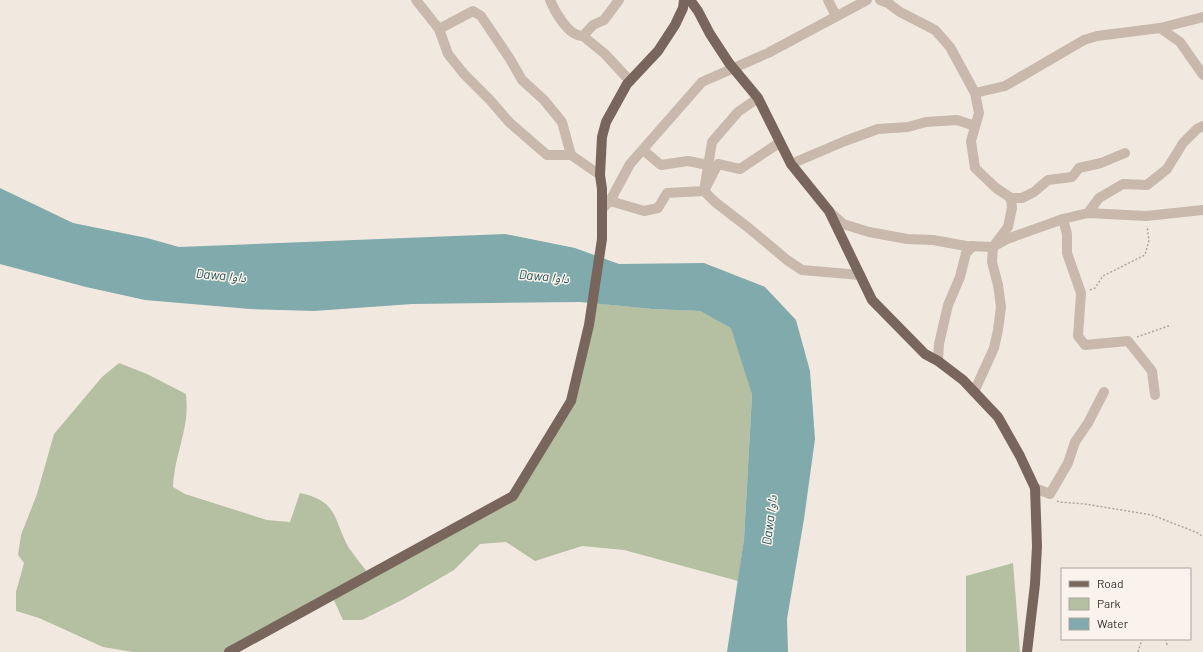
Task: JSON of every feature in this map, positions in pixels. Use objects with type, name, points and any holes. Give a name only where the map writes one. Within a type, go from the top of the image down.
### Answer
[{"type":"main road","points":[[229,652],[513,496],[571,401],[590,325],[602,239],[602,189],[600,175],[602,137],[606,122],[627,84],[658,51],[675,25],[683,8],[684,0]]},
{"type":"main road","points":[[690,0],[698,11],[710,34],[758,98],[779,143],[791,164],[829,211],[872,300],[925,354],[938,361],[963,380],[998,417],[1020,456],[1035,488],[1037,546],[1035,584],[1027,652]]},
{"type":"street","points":[[416,0],[439,29],[448,54],[464,74],[509,122],[547,155],[571,156],[600,175]]},
{"type":"street","points":[[583,36],[593,25],[604,20],[619,0]]},
{"type":"street","points":[[828,0],[836,16]]},
{"type":"street","points":[[602,208],[610,201],[630,164],[702,82],[768,53],[867,0]]},
{"type":"street","points":[[880,0],[935,30],[950,47],[975,93],[979,113],[971,141],[975,168],[996,188],[1011,198],[1022,198],[1034,192],[1048,180],[1072,177],[1079,168],[1101,163],[1125,152]]},
{"type":"street","points":[[550,1],[567,28],[579,36],[583,36],[605,54],[630,81]]},
{"type":"street","points":[[439,29],[473,11],[481,16],[510,59],[522,80],[544,100],[562,122],[571,156]]},
{"type":"street","points":[[975,93],[1005,86],[1084,40],[1097,36],[1160,28],[1203,17]]},
{"type":"street","points":[[1160,28],[1180,42],[1203,75]]},
{"type":"street","points":[[704,191],[712,142],[738,112],[758,98]]},
{"type":"street","points":[[791,164],[845,141],[878,130],[908,127],[926,122],[957,120],[976,126]]},
{"type":"street","points":[[1088,213],[1100,198],[1123,184],[1147,185],[1167,169],[1183,143],[1197,129],[1203,126]]},
{"type":"street","points":[[704,191],[718,164],[740,169],[779,143]]},
{"type":"street","points":[[643,150],[661,165],[688,161],[708,165]]},
{"type":"street","points":[[610,201],[644,211],[658,208],[667,193],[704,191],[715,202],[787,260],[802,270],[860,275]]},
{"type":"street","points":[[974,392],[994,348],[1001,307],[998,285],[992,262],[992,247],[1008,227],[1012,208],[1011,198]]},
{"type":"street","points":[[829,211],[843,224],[869,232],[907,239],[933,240],[973,246],[992,247],[1007,239],[1025,234],[1063,219],[1088,213],[1146,216],[1203,210]]},
{"type":"street","points":[[1063,219],[1067,234],[1067,253],[1081,293],[1078,336],[1085,345],[1128,341],[1152,371],[1155,395]]},
{"type":"street","points":[[938,361],[939,344],[948,305],[960,277],[966,253],[973,246]]},
{"type":"street","points":[[1035,488],[1050,494],[1068,463],[1075,442],[1088,423],[1104,392]]},
{"type":"path","points":[[1081,293],[1095,288],[1103,276],[1145,254],[1149,240],[1146,216]]},
{"type":"path","points":[[1128,341],[1171,325]]},
{"type":"path","points":[[1050,494],[1059,502],[1085,504],[1152,515],[1198,533],[1203,537]]},
{"type":"path","points":[[1138,652],[1142,640]]},
{"type":"path","points":[[1166,640],[1167,645]]},
{"type":"green space","points":[[592,303],[652,309],[700,311],[732,328],[752,395],[744,539],[738,581],[624,550],[582,546],[535,561],[506,542],[480,544],[454,570],[404,599],[362,620],[343,620],[331,594],[227,652],[133,652],[103,647],[39,618],[16,611],[16,592],[24,563],[18,555],[21,535],[37,494],[54,434],[102,377],[119,363],[147,374],[186,394],[186,421],[176,463],[173,487],[185,494],[267,520],[290,522],[300,493],[313,497],[322,501],[333,513],[349,548],[368,573],[512,494],[569,400]]},
{"type":"green space","points":[[1013,563],[1020,652],[966,652],[966,576]]},
{"type":"water","name":"Dawa داوا","points":[[0,188],[73,223],[147,238],[179,247],[505,234],[575,248],[619,264],[704,263],[765,287],[796,320],[810,371],[815,439],[804,519],[787,619],[788,652],[727,652],[744,539],[752,395],[731,328],[700,311],[652,309],[580,302],[412,304],[314,311],[250,309],[145,300],[86,287],[0,264]]}]
